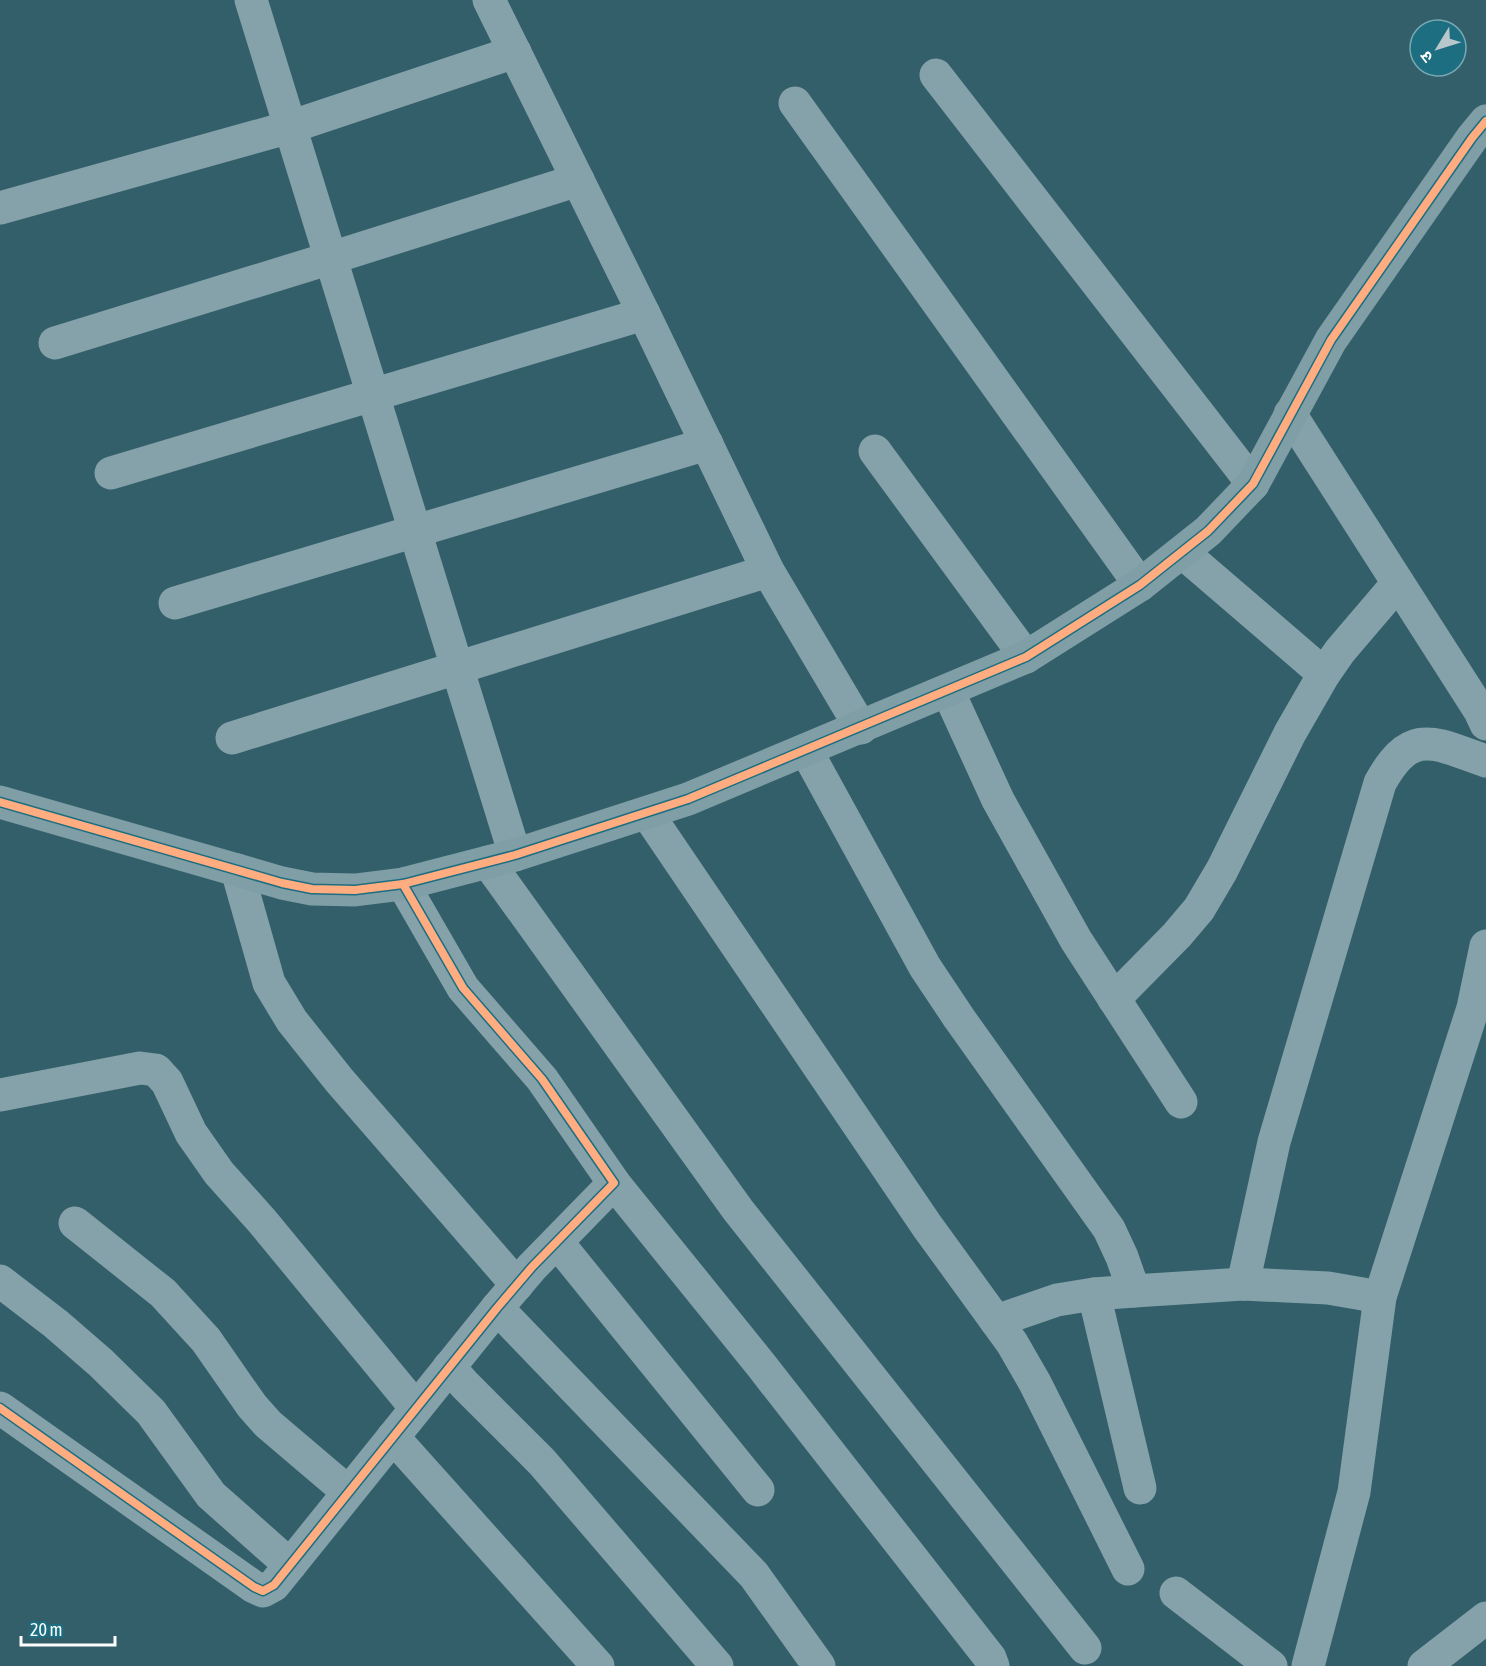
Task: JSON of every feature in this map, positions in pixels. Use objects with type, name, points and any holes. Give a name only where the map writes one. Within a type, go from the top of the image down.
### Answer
[{"type":"street","points":[[251,0],[458,669],[502,858],[738,1210],[1085,1648]]},
{"type":"street","points":[[489,0],[768,572],[861,728]]},
{"type":"street","points":[[0,208],[290,127],[514,52]]},
{"type":"street","points":[[936,75],[1253,484]]},
{"type":"street","points":[[795,103],[1140,585]]},
{"type":"street","points":[[0,802],[237,870],[312,889],[355,890],[403,884],[502,858],[647,813],[688,799],[948,691],[1014,640],[1140,585],[1208,531],[1253,484],[1331,340],[1486,121]]},
{"type":"street","points":[[55,343],[578,180]]},
{"type":"street","points":[[111,473],[644,314]]},
{"type":"street","points":[[1290,414],[1480,711],[1486,724]]},
{"type":"street","points":[[175,603],[707,444]]},
{"type":"street","points":[[875,450],[1014,640]]},
{"type":"street","points":[[1182,552],[1324,674]]},
{"type":"street","points":[[232,738],[768,572]]},
{"type":"street","points":[[1114,999],[1177,935],[1199,909],[1222,870],[1290,733],[1324,674],[1340,651],[1398,583]]},
{"type":"street","points":[[948,691],[998,800],[1076,940],[1181,1102]]},
{"type":"street","points":[[1243,1284],[1274,1142],[1380,783],[1399,754],[1413,746],[1433,743],[1486,761]]},
{"type":"street","points":[[806,750],[924,966],[1109,1229],[1134,1291]]},
{"type":"street","points":[[647,813],[927,1226],[1012,1343],[1035,1383],[1128,1569]]},
{"type":"street","points":[[237,870],[269,982],[292,1021],[507,1297],[754,1575],[819,1666]]},
{"type":"street","points":[[403,884],[463,988],[542,1079],[614,1183],[769,1374],[990,1658],[993,1666]]},
{"type":"street","points":[[1308,1666],[1354,1492],[1372,1296],[1473,1008],[1486,946]]},
{"type":"street","points":[[0,1095],[140,1068],[156,1070],[167,1082],[191,1133],[219,1173],[262,1221],[416,1408]]},
{"type":"street","points":[[0,1408],[254,1587],[263,1590],[274,1585],[507,1297],[614,1183]]},
{"type":"street","points":[[75,1223],[163,1293],[207,1340],[252,1406],[268,1424],[348,1492]]},
{"type":"street","points":[[557,1242],[758,1490]]},
{"type":"street","points":[[0,1281],[57,1324],[101,1363],[151,1412],[211,1494],[290,1564]]},
{"type":"street","points":[[996,1321],[1057,1300],[1134,1291],[1243,1284],[1329,1288],[1372,1296]]},
{"type":"street","points":[[1094,1294],[1140,1488]]},
{"type":"street","points":[[449,1367],[542,1462],[717,1666]]},
{"type":"street","points":[[393,1437],[598,1666]]},
{"type":"street","points":[[1176,1593],[1271,1666]]},
{"type":"street","points":[[1424,1666],[1486,1618]]},
{"type":"cycle path","points":[[0,802],[282,883],[312,889],[355,890],[403,884],[515,855],[688,799],[1026,657],[1140,585],[1208,531],[1253,484],[1331,340],[1486,121]]},
{"type":"cycle path","points":[[0,1408],[254,1587],[263,1591],[274,1585],[532,1267],[614,1183],[542,1079],[463,988],[403,884]]}]
